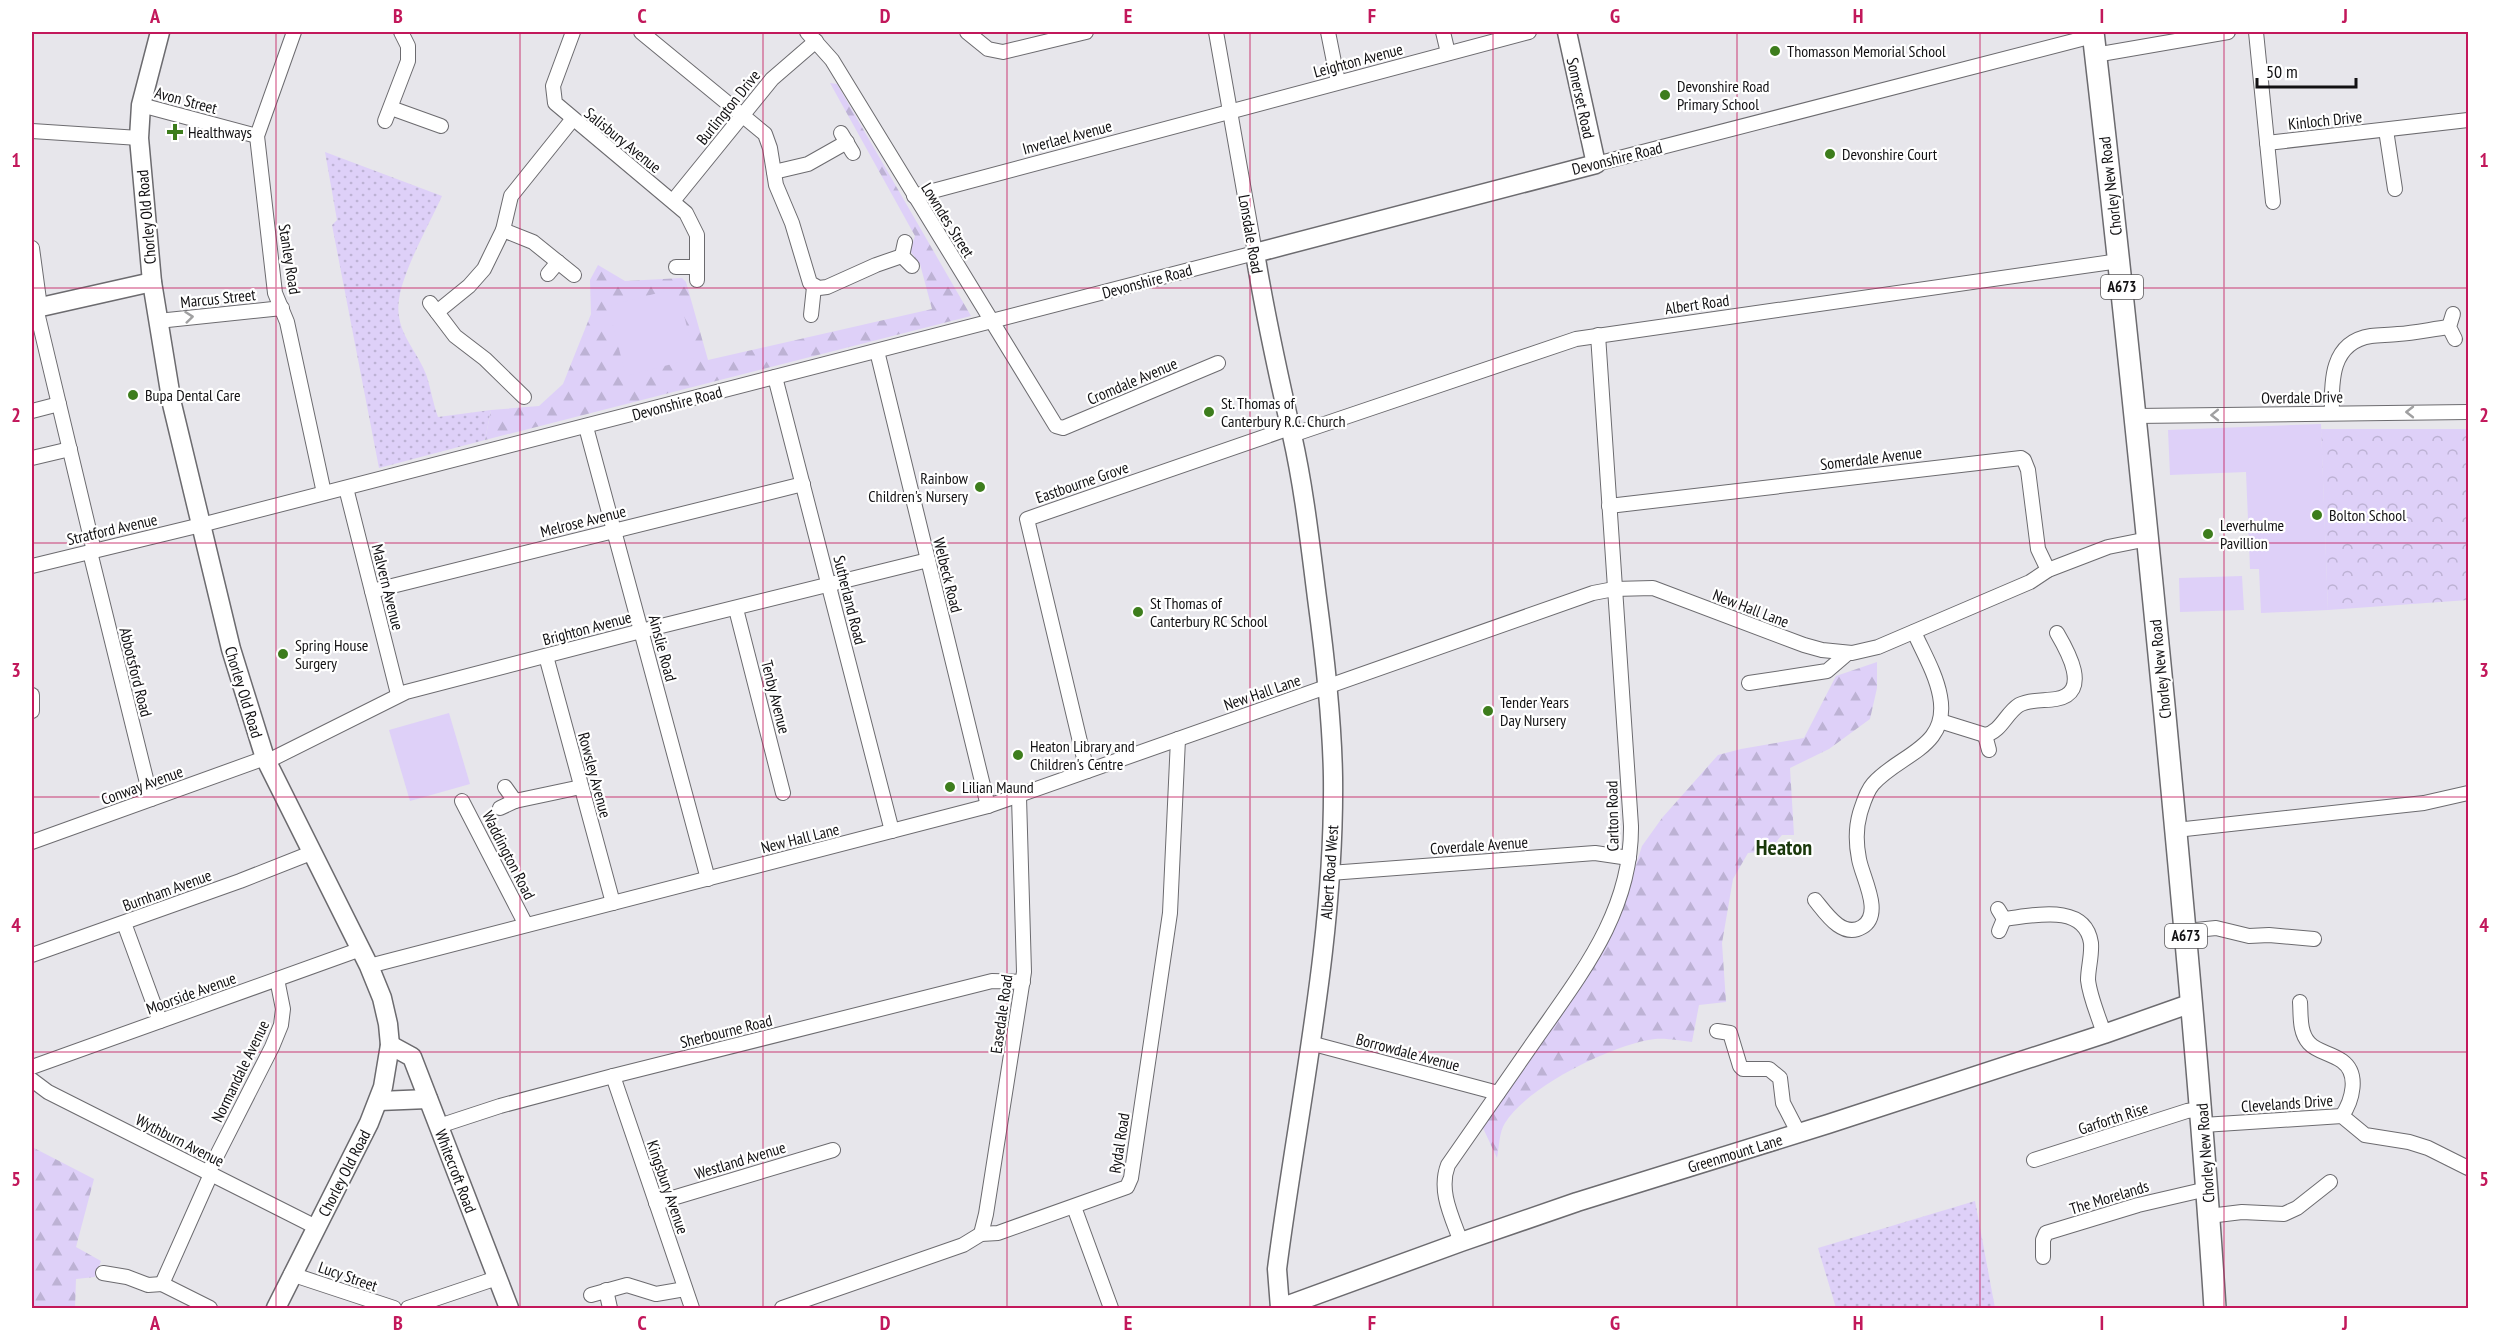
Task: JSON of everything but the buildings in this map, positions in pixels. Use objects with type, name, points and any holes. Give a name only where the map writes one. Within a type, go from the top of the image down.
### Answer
[{"type":"main road","name":"Chorley New Road","points":[[2094,41],[2148,539],[2186,931],[2215,1308]]},
{"type":"street","name":"Chorley Old Road","points":[[160,32],[141,105],[139,138],[152,282],[172,404],[231,649],[265,760],[369,966],[386,1010],[390,1045],[386,1077],[379,1101],[276,1308]]},
{"type":"street","name":"Stanley Road","points":[[294,32],[257,136],[274,284],[282,308],[324,494]]},
{"type":"street","points":[[401,32],[409,53],[388,114],[424,113],[441,126]]},
{"type":"street","name":"Salisbury Avenue","points":[[573,32],[555,79],[552,93],[555,103],[572,120],[686,213],[694,226],[698,246],[697,274],[676,267]]},
{"type":"street","points":[[967,32],[988,49],[1003,52],[1086,32]]},
{"type":"street","name":"Lonsdale Road","points":[[1216,32],[1272,354],[1291,431]]},
{"type":"street","points":[[1328,32],[1338,82]]},
{"type":"street","points":[[1443,32],[1448,53]]},
{"type":"street","name":"Leighton Avenue","points":[[1230,111],[1529,32]]},
{"type":"street","name":"Somerset Road","points":[[1567,32],[1596,164]]},
{"type":"street","name":"Devonshire Road","points":[[201,525],[1596,164],[2094,41],[2228,32]]},
{"type":"street","name":"Kinloch Drive","points":[[2256,32],[2273,202]]},
{"type":"street","points":[[648,34],[760,129],[768,140],[776,185],[792,223],[808,280],[814,287],[811,315]]},
{"type":"street","name":"Burlington Drive","points":[[673,201],[742,114],[812,36]]},
{"type":"street","name":"Lowndes Street","points":[[812,36],[832,60],[1059,428]]},
{"type":"street","name":"Avon Street","points":[[141,105],[257,136]]},
{"type":"street","name":"Inverlael Avenue","points":[[914,196],[1230,111]]},
{"type":"street","points":[[524,397],[514,380],[455,336],[433,307],[477,278],[491,258],[503,230],[511,196],[572,120]]},
{"type":"street","name":"Kinloch Drive","points":[[2267,143],[2469,120]]},
{"type":"street","name":"Kinloch Drive","points":[[2386,130],[2395,189]]},
{"type":"street","points":[[32,131],[139,138]]},
{"type":"street","points":[[774,172],[808,164],[847,143]]},
{"type":"street","points":[[503,230],[533,242],[574,275]]},
{"type":"street","points":[[814,287],[827,287],[876,265],[907,261],[905,242]]},
{"type":"street","name":"Abbotsford Road","points":[[32,248],[36,308],[151,799]]},
{"type":"street","name":"Albert Road","points":[[1291,431],[1562,343],[1598,335],[2119,261]]},
{"type":"street","points":[[549,274],[558,262]]},
{"type":"street","points":[[36,308],[152,282]]},
{"type":"street","name":"Marcus Street","points":[[158,321],[282,308]]},
{"type":"street","points":[[2332,413],[2332,372],[2345,348],[2356,340],[2369,336],[2452,326]]},
{"type":"street","name":"Carlton Road","points":[[1461,1242],[1444,1193],[1445,1172],[1600,945],[1619,897],[1629,858],[1631,826],[1598,335]]},
{"type":"street","name":"Welbeck Road","points":[[876,351],[988,806]]},
{"type":"street","name":"Cromdale Avenue","points":[[1059,428],[1218,363]]},
{"type":"street","name":"Sutherland Road","points":[[775,377],[892,831]]},
{"type":"street","points":[[32,411],[59,404]]},
{"type":"street","name":"Overdale Drive","points":[[2135,416],[2469,412]]},
{"type":"street","name":"Ainslie Road","points":[[586,426],[708,879]]},
{"type":"street","name":"Albert Road West","points":[[1280,1308],[1277,1269],[1324,947],[1330,873],[1333,776],[1328,686],[1311,548],[1291,431]]},
{"type":"street","name":"Eastbourne Grove","points":[[1087,771],[1027,519],[1291,431]]},
{"type":"street","points":[[32,458],[70,449]]},
{"type":"street","name":"Somerdale Avenue","points":[[1610,506],[2021,458],[2028,470],[2038,549],[2048,570]]},
{"type":"street","name":"Melrose Avenue","points":[[372,591],[803,484]]},
{"type":"street","name":"Malvern Avenue","points":[[345,488],[398,694]]},
{"type":"street","name":"Stratford Avenue","points":[[32,566],[201,525]]},
{"type":"street","name":"New Hall Lane","points":[[369,966],[1019,797],[1585,595],[1614,589],[1653,588],[1804,645],[1822,650],[1848,652],[1878,647],[2030,582],[2048,570],[2108,547],[2148,539]]},
{"type":"street","name":"Brighton Avenue","points":[[265,760],[398,694],[928,560]]},
{"type":"street","name":"Tenby Avenue","points":[[736,609],[783,793]]},
{"type":"street","points":[[1815,900],[1820,917],[1849,929],[1861,927],[1870,917],[1871,903],[1859,859],[1857,842],[1865,782],[1881,776],[1921,748],[1936,731],[1940,721],[1939,689],[1914,632]]},
{"type":"street","points":[[1989,750],[1991,732],[2021,704],[2060,698],[2071,690],[2074,681],[2074,666],[2071,644],[2057,633]]},
{"type":"street","points":[[1749,683],[1827,670],[1848,652]]},
{"type":"street","name":"Rowsley Avenue","points":[[546,656],[613,903]]},
{"type":"street","points":[[32,695],[32,711]]},
{"type":"street","points":[[1940,721],[1991,732]]},
{"type":"street","name":"Rydal Road","points":[[782,1308],[963,1245],[981,1234],[998,1233],[1123,1190],[1131,1178],[1170,913],[1178,739]]},
{"type":"street","name":"Conway Avenue","points":[[32,842],[265,760]]},
{"type":"street","points":[[505,787],[515,801]]},
{"type":"street","points":[[500,808],[515,801],[581,787]]},
{"type":"street","points":[[2176,830],[2424,803],[2469,793]]},
{"type":"street","name":"Easedale Road","points":[[981,1234],[988,1203],[1023,982],[1019,797]]},
{"type":"street","name":"Waddington Road","points":[[462,801],[526,925]]},
{"type":"street","name":"Burnham Avenue","points":[[32,955],[311,853]]},
{"type":"street","name":"Coverdale Avenue","points":[[1330,873],[1595,853],[1629,858]]},
{"type":"street","points":[[2000,920],[2062,915],[2073,917],[2086,928],[2091,945],[2089,984],[2104,1034]]},
{"type":"street","points":[[124,923],[160,1021]]},
{"type":"street","points":[[2186,931],[2216,928],[2279,941],[2314,939]]},
{"type":"street","name":"Moorside Avenue","points":[[32,1067],[361,949]]},
{"type":"street","name":"Normandale Avenue","points":[[162,1284],[210,1174],[281,1024],[283,1009],[277,979]]},
{"type":"street","name":"Sherbourne Road","points":[[439,1126],[500,1106],[613,1076],[992,981],[1023,982]]},
{"type":"street","points":[[2300,1002],[2301,1024],[2308,1042],[2315,1048],[2342,1061],[2349,1070],[2353,1081],[2352,1094],[2342,1116]]},
{"type":"street","name":"Greenmount Lane","points":[[1280,1308],[1577,1202],[1799,1134],[2192,1003]]},
{"type":"street","points":[[1717,1031],[1730,1033],[1740,1066],[1743,1069],[1769,1069],[1780,1078],[1783,1103],[1799,1134]]},
{"type":"street","name":"Borrowdale Avenue","points":[[1310,1043],[1498,1093]]},
{"type":"street","name":"Whitecroft Road","points":[[390,1045],[412,1057],[509,1308]]},
{"type":"street","name":"Kingsbury Avenue","points":[[613,1076],[692,1308]]},
{"type":"street","name":"Wythburn Avenue","points":[[32,1080],[48,1092],[316,1227]]},
{"type":"street","points":[[379,1101],[428,1099]]},
{"type":"street","name":"Garforth Rise","points":[[2034,1160],[2187,1111],[2202,1117]]},
{"type":"street","name":"Clevelands Drive","points":[[2202,1117],[2342,1116],[2365,1135],[2428,1148],[2469,1168]]},
{"type":"street","name":"Westland Avenue","points":[[656,1203],[833,1150]]},
{"type":"street","points":[[2209,1216],[2242,1212],[2284,1214],[2314,1188],[2330,1182]]},
{"type":"street","name":"The Morelands","points":[[2043,1257],[2043,1240],[2046,1233],[2138,1205],[2207,1189]]},
{"type":"street","points":[[1074,1208],[1111,1308]]},
{"type":"street","points":[[103,1274],[127,1277],[148,1285],[162,1284],[210,1308]]},
{"type":"street","name":"Lucy Street","points":[[291,1274],[394,1308]]},
{"type":"street","points":[[408,1308],[497,1278]]},
{"type":"street","points":[[591,1295],[627,1285],[656,1294],[685,1288]]},
{"type":"street","points":[[606,1290],[610,1308]]},
{"type":"green space","points":[[830,83],[837,84],[971,316],[485,440],[491,410],[539,406],[563,384],[591,314],[590,280],[598,265],[625,281],[682,278],[686,282],[708,360],[932,309],[920,264],[910,251],[915,236]]},
{"type":"green space","points":[[325,152],[442,196],[406,274],[398,311],[403,332],[427,377],[438,417],[491,410],[485,440],[379,468],[332,225],[337,220]]},
{"type":"green space","points":[[677,288],[695,358],[626,376],[608,306]]},
{"type":"green space","points":[[2321,424],[2328,610],[2261,613],[2259,569],[2250,569],[2246,472],[2170,475],[2168,430]]},
{"type":"green space","points":[[2321,429],[2468,429],[2468,600],[2328,610]]},
{"type":"green space","points":[[2242,576],[2244,610],[2180,612],[2179,578]]},
{"type":"green space","points":[[1877,662],[1877,688],[1870,719],[1829,749],[1790,768],[1794,835],[1782,835],[1768,851],[1748,853],[1733,879],[1722,943],[1726,1002],[1699,1005],[1692,1042],[1655,1039],[1637,1043],[1595,1058],[1551,1081],[1516,1109],[1505,1123],[1500,1135],[1497,1158],[1483,1128],[1603,952],[1623,905],[1642,846],[1662,818],[1718,755],[1804,738],[1836,676]]},
{"type":"green space","points":[[449,713],[470,784],[410,801],[389,730]]},
{"type":"green space","points":[[32,1147],[94,1179],[76,1247],[101,1261],[95,1277],[76,1279],[75,1308],[32,1308]]},
{"type":"green space","points":[[1975,1201],[1995,1308],[1836,1308],[1818,1248]]},
{"type":"place","name":"Thomasson Memorial School","points":[[1775,51]]},
{"type":"place","name":"Devonshire Road Primary School","points":[[1665,95]]},
{"type":"place","name":"Healthways","points":[[175,132]]},
{"type":"place","name":"Devonshire Court","points":[[1830,154]]},
{"type":"place","name":"Bupa Dental Care","points":[[133,395]]},
{"type":"place","name":"St. Thomas of Canterbury R.C. Church","points":[[1209,412]]},
{"type":"place","name":"Rainbow Children's Nursery","points":[[980,487]]},
{"type":"place","name":"Bolton School","points":[[2317,515]]},
{"type":"place","name":"Leverhulme Pavillion","points":[[2208,534]]},
{"type":"place","name":"St Thomas of Canterbury RC School","points":[[1138,612]]},
{"type":"place","name":"Spring House Surgery","points":[[283,654]]},
{"type":"place","name":"Tender Years Day Nursery","points":[[1488,711]]},
{"type":"place","name":"Heaton Library and Children's Centre","points":[[1018,755]]},
{"type":"place","name":"Lilian Maund","points":[[950,787]]},
{"type":"district","name":"Heaton","points":[[1784,847]]}]
